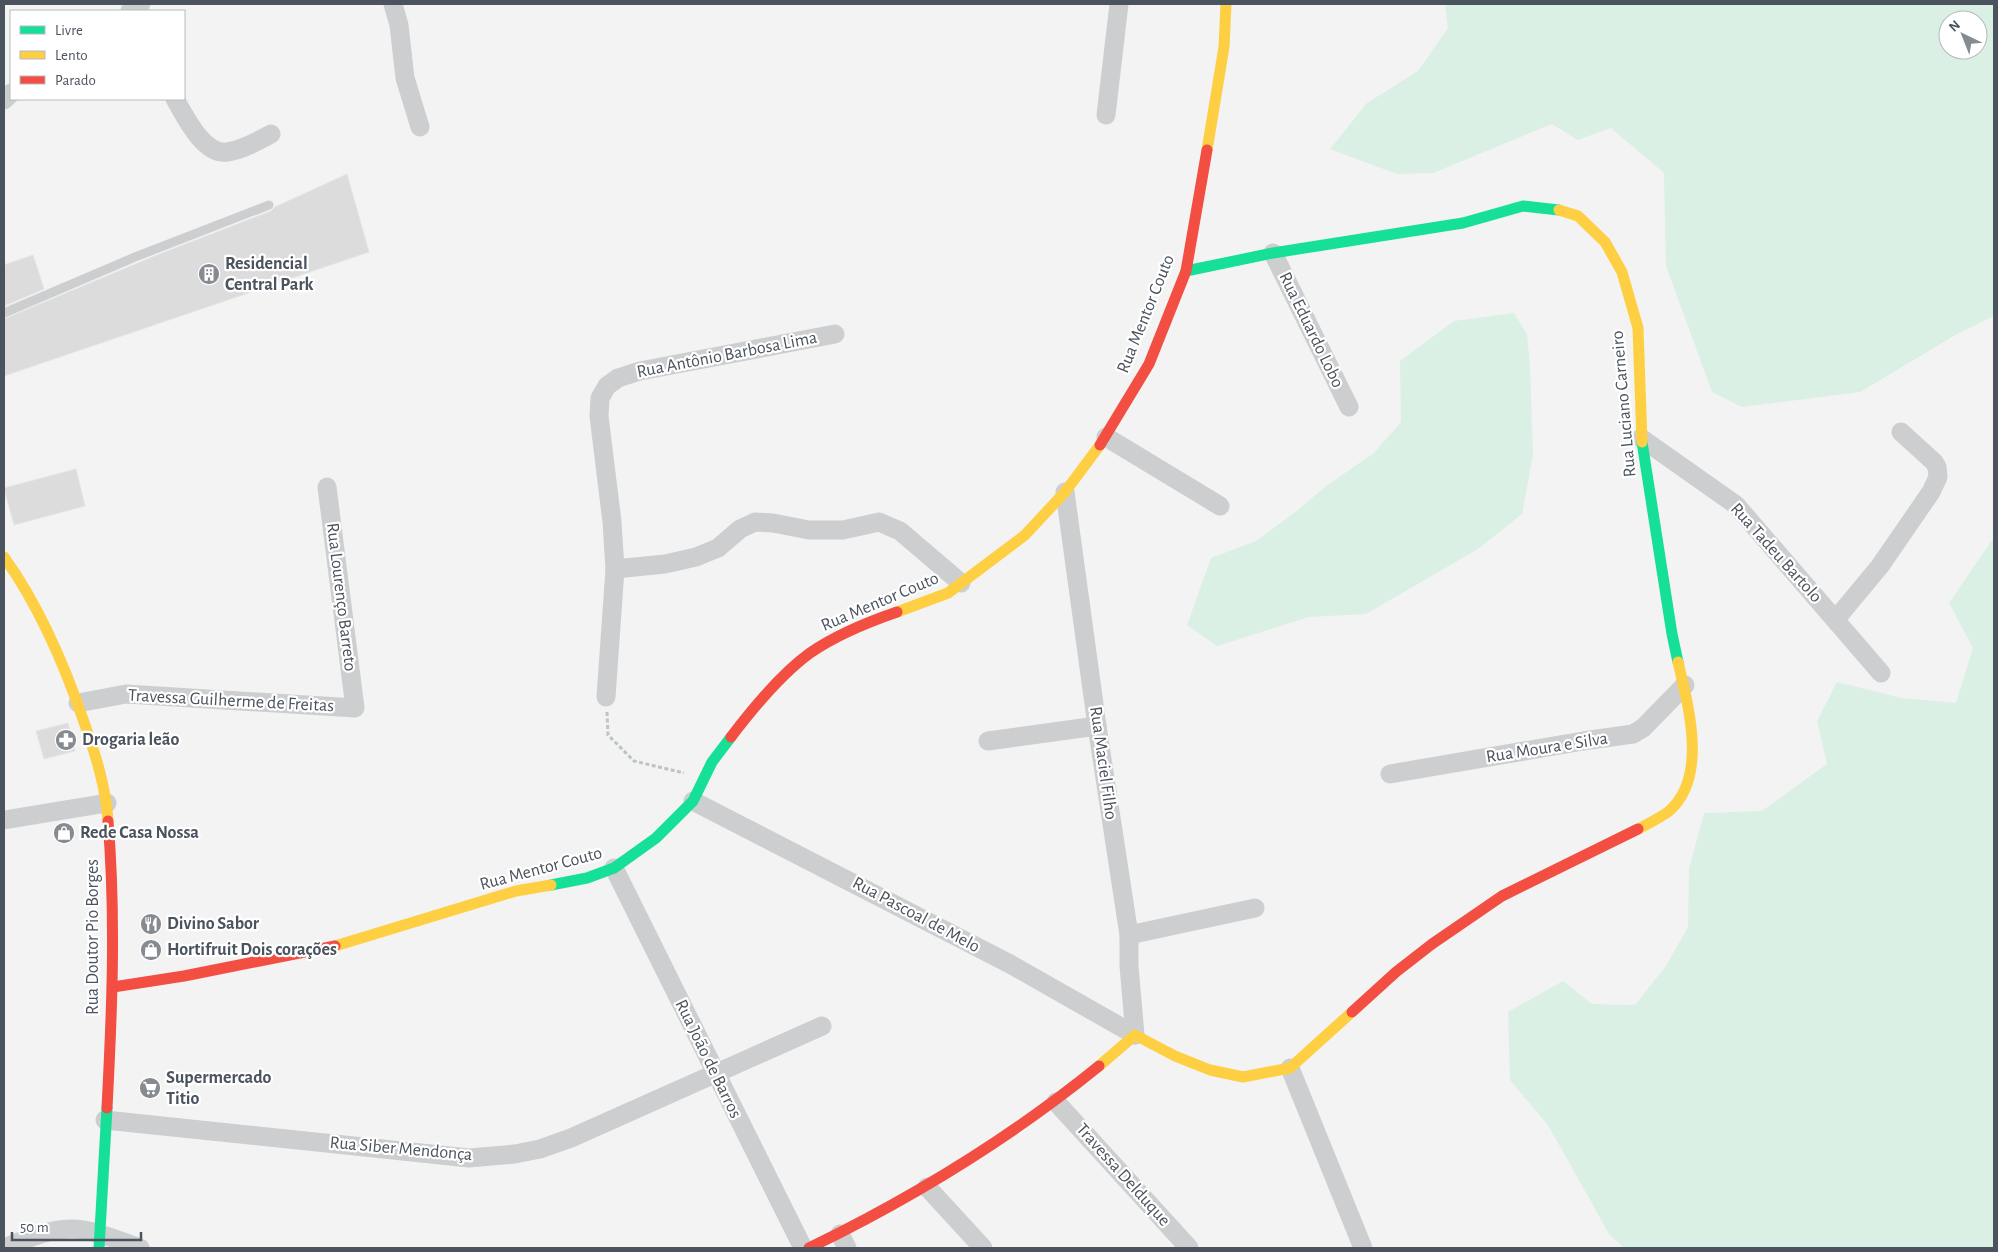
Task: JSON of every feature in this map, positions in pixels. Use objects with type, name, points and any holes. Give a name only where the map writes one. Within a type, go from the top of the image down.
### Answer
[{"type":"street","points":[[393,4],[399,25],[405,78],[420,127]]},
{"type":"street","points":[[1106,115],[1119,4]]},
{"type":"street","name":"Rua Mentor Couto","points":[[113,987],[184,976],[324,949],[516,891],[587,878],[614,868],[656,838],[693,800],[712,762],[748,714],[788,672],[810,653],[836,638],[894,613],[948,593],[1025,535],[1065,492],[1106,437],[1148,364],[1186,272],[1224,47],[1226,4]]},
{"type":"street","points":[[175,100],[195,133],[206,144],[216,150],[225,153],[237,150],[271,134]]},
{"type":"street","name":"Rua Luciano Carneiro","points":[[1186,272],[1273,253],[1463,222],[1523,206],[1554,208],[1578,216],[1605,242],[1622,272],[1638,328],[1641,438],[1672,634],[1685,685],[1689,712],[1693,762],[1686,790],[1669,811],[1596,851],[1502,896],[1432,944],[1396,972],[1290,1068]]},
{"type":"street","name":"Rua Eduardo Lobo","points":[[1273,253],[1349,407]]},
{"type":"street","name":"Rua Antônio Barbosa Lima","points":[[606,697],[615,569],[612,522],[599,416],[600,398],[606,386],[618,378],[640,370],[835,334]]},
{"type":"street","name":"Rua Tadeu Bartolo","points":[[1836,618],[1880,566],[1931,492],[1938,477],[1937,467],[1934,462],[1901,432]]},
{"type":"street","points":[[1106,437],[1220,506]]},
{"type":"street","name":"Rua Tadeu Bartolo","points":[[1641,438],[1736,505],[1881,672]]},
{"type":"street","name":"Rua Lourenço Barreto","points":[[327,487],[355,708]]},
{"type":"street","name":"Rua Maciel Filho","points":[[1065,492],[1128,935],[1135,1036]]},
{"type":"street","points":[[615,569],[665,564],[696,557],[718,548],[740,529],[755,522],[773,523],[809,530],[843,530],[879,522],[900,531],[961,583]]},
{"type":"street","name":"Rua Doutor Pio Borges","points":[[4,557],[11,578],[52,640],[96,753],[107,803],[112,869],[113,987],[100,1242]]},
{"type":"street","name":"Rua Moura e Silva","points":[[1390,774],[1633,734],[1643,728],[1685,685]]},
{"type":"street","name":"Travessa Guilherme de Freitas","points":[[78,703],[126,694],[355,708]]},
{"type":"street","points":[[988,741],[1097,726]]},
{"type":"street","name":"Rua Pascoal de Melo","points":[[693,800],[1010,964],[1135,1036]]},
{"type":"street","points":[[4,820],[107,803]]},
{"type":"street","name":"Rua João de Barros","points":[[614,868],[803,1248]]},
{"type":"street","points":[[1128,935],[1255,908]]},
{"type":"street","name":"Rua Siber Mendonça","points":[[105,1120],[469,1158],[515,1154],[540,1149],[571,1138],[822,1026]]},
{"type":"street","points":[[809,1248],[844,1241],[994,1145],[1056,1102],[1135,1036],[1175,1056],[1210,1070],[1242,1077],[1290,1068],[1363,1248]]},
{"type":"street","name":"Travessa Delduque","points":[[1056,1102],[1190,1248]]},
{"type":"street","points":[[927,1187],[983,1248]]},
{"type":"street","points":[[4,1248],[32,1237],[60,1230],[83,1229],[100,1242],[140,1248]]},
{"type":"lane","points":[[4,313],[135,257],[269,205]]},
{"type":"path","points":[[606,697],[608,735],[634,761],[690,774],[712,762]]},
{"type":"green space","points":[[1445,4],[1994,4],[1994,316],[1957,334],[1860,392],[1742,407],[1712,392],[1666,266],[1664,173],[1611,128],[1578,140],[1552,124],[1433,173],[1397,174],[1330,149],[1367,103],[1418,71],[1448,28]]},
{"type":"green space","points":[[1514,313],[1527,334],[1530,366],[1533,455],[1522,514],[1478,549],[1366,614],[1309,617],[1217,646],[1187,625],[1211,558],[1256,541],[1298,510],[1326,486],[1374,453],[1401,422],[1400,361],[1454,321]]},
{"type":"green space","points":[[1994,537],[1994,1248],[1624,1248],[1609,1234],[1548,1125],[1510,1080],[1508,1012],[1563,981],[1592,1004],[1635,1005],[1666,966],[1688,927],[1689,869],[1704,813],[1762,811],[1827,764],[1817,721],[1837,682],[1902,698],[1956,703],[1973,648],[1949,603]]},
{"type":"building","name":"Residencial Central Park","points":[[347,174],[369,252],[4,376],[4,319],[157,255],[271,211],[275,207]]},
{"type":"building","points":[[33,255],[44,289],[4,306],[4,265]]},
{"type":"building","points":[[76,469],[85,506],[14,525],[4,488]]},
{"type":"building","points":[[68,723],[75,751],[44,759],[36,731]]},
{"type":"traffic: fast","points":[[1186,271],[1273,253],[1463,223],[1523,206],[1559,210]]},
{"type":"traffic: fast","points":[[1642,442],[1678,662]]},
{"type":"traffic: fast","points":[[551,885],[587,878],[614,868],[656,838],[693,801],[712,762],[731,737]]},
{"type":"traffic: fast","points":[[99,1248],[107,1108]]},
{"type":"traffic: slow","points":[[1207,150],[1224,47],[1226,4]]},
{"type":"traffic: slow","points":[[1559,210],[1578,216],[1605,242],[1622,272],[1638,328],[1642,442]]},
{"type":"traffic: slow","points":[[897,612],[948,593],[1025,535],[1065,492],[1100,445]]},
{"type":"traffic: slow","points":[[4,557],[29,596],[69,681],[97,760],[103,784],[108,821]]},
{"type":"traffic: slow","points":[[1638,829],[1668,812],[1681,798],[1688,780],[1692,761],[1692,740],[1690,719],[1678,662]]},
{"type":"traffic: slow","points":[[335,946],[516,891],[551,885]]},
{"type":"traffic: slow","points":[[1099,1066],[1135,1035],[1175,1056],[1210,1070],[1243,1077],[1290,1068],[1352,1012]]},
{"type":"traffic: jam","points":[[1100,445],[1149,364],[1186,271],[1207,150]]},
{"type":"traffic: jam","points":[[731,737],[758,703],[799,661],[830,640],[897,612]]},
{"type":"traffic: jam","points":[[107,1108],[113,929],[108,821]]},
{"type":"traffic: jam","points":[[1352,1012],[1396,972],[1432,944],[1502,896],[1638,829]]},
{"type":"traffic: jam","points":[[113,987],[184,976],[335,946]]},
{"type":"traffic: jam","points":[[809,1248],[885,1209],[959,1166],[1030,1118],[1099,1066]]},
{"type":"place","name":"Residencial Central Park","points":[[209,274]]},
{"type":"place","name":"Drogaria leão","points":[[66,740]]},
{"type":"place","name":"Rede Casa Nossa","points":[[64,833]]},
{"type":"place","name":"Divino Sabor","points":[[151,924]]},
{"type":"place","name":"Hortifruit Dois corações","points":[[151,950]]},
{"type":"place","name":"Supermercado Titio","points":[[150,1088]]}]
